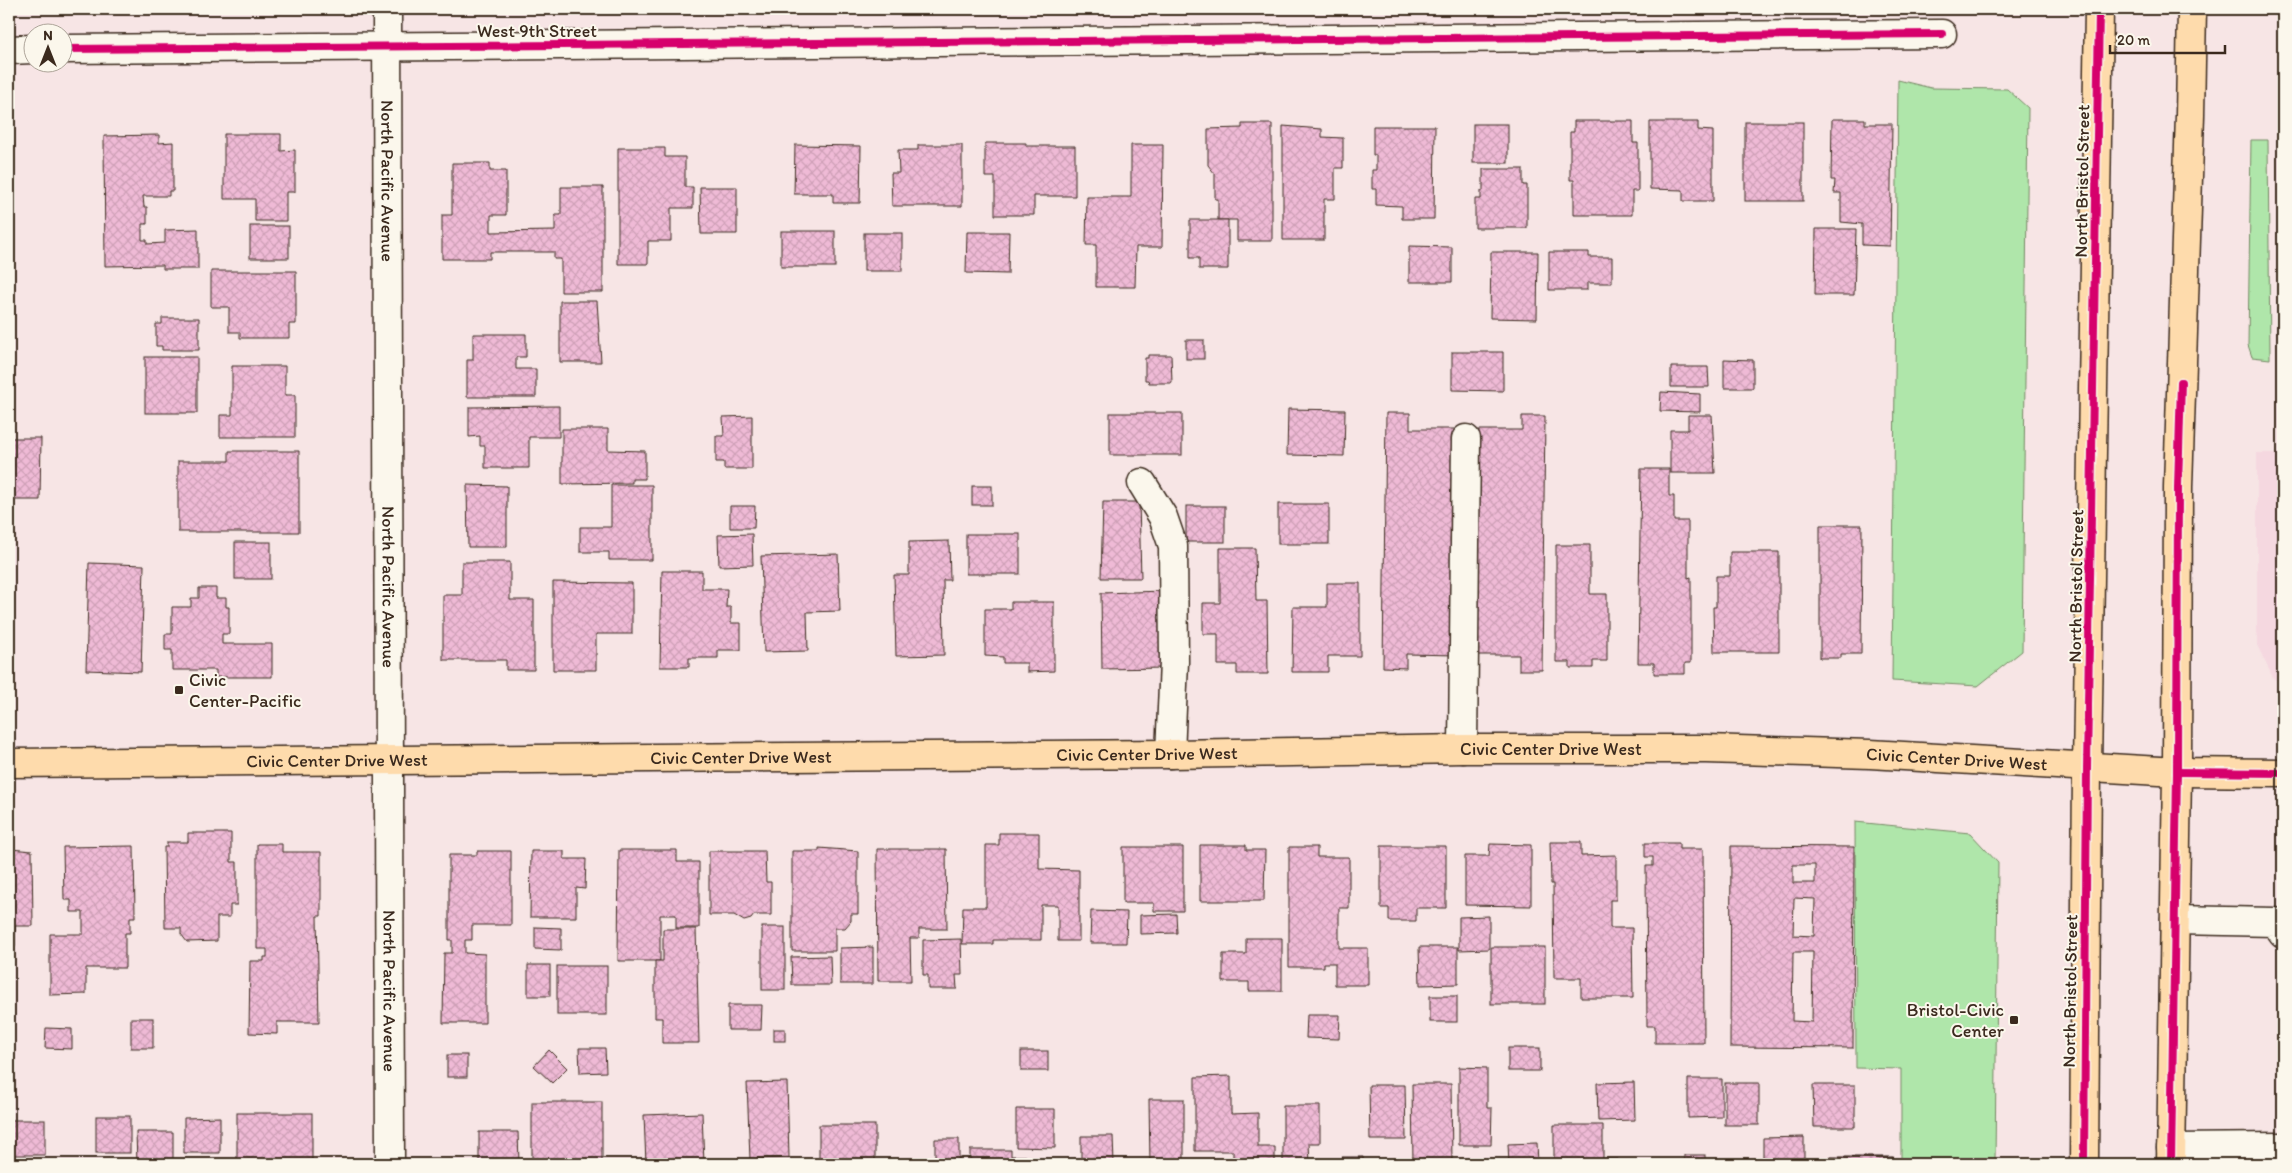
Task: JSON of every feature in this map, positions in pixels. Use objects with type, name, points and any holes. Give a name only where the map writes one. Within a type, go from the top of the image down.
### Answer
[{"type":"main road","name":"North Bristol Street","points":[[2084,1164],[2087,768],[2099,9]]},
{"type":"main road","points":[[2171,1156],[2177,772],[2178,487],[2192,9]]},
{"type":"main road","name":"Civic Center Drive West","points":[[9,763],[1170,754],[1462,749],[1697,749],[1853,754],[2177,772],[2283,773]]},
{"type":"street","name":"North Pacific Avenue","points":[[387,9],[390,1164]]},
{"type":"street","name":"West 9th Street","points":[[72,49],[1942,34]]},
{"type":"street","points":[[9,50],[22,49]]},
{"type":"street","points":[[1462,749],[1466,439]]},
{"type":"street","points":[[1142,483],[1163,517],[1173,546],[1174,662],[1170,754]]},
{"type":"street","points":[[2175,920],[2275,922],[2283,933]]},
{"type":"street","points":[[2171,1156],[2283,1147]]},
{"type":"shaded area","points":[[2257,453],[2283,453],[2283,685],[2273,678],[2257,645]]},
{"type":"green space","points":[[1898,80],[1931,88],[2007,89],[2028,108],[2022,651],[1978,686],[1892,681]]},
{"type":"green space","points":[[2251,140],[2268,140],[2270,359],[2252,357],[2248,345]]},
{"type":"green space","points":[[1855,822],[1970,833],[1998,863],[1995,1164],[1901,1164],[1901,1069],[1856,1068]]},
{"type":"building","points":[[1832,119],[1865,119],[1865,124],[1892,124],[1890,246],[1862,245],[1862,224],[1841,222],[1841,193],[1834,193],[1835,180],[1831,180]]},
{"type":"building","points":[[1574,121],[1633,121],[1633,143],[1638,143],[1638,191],[1632,191],[1632,215],[1574,215],[1574,180],[1570,180],[1570,132],[1574,132]]},
{"type":"building","points":[[1650,122],[1698,122],[1698,130],[1713,131],[1713,201],[1683,201],[1683,190],[1650,189]]},
{"type":"building","points":[[1745,122],[1803,122],[1803,201],[1745,201]]},
{"type":"building","points":[[1242,124],[1272,124],[1272,241],[1237,241],[1237,220],[1218,220],[1218,199],[1215,199],[1215,174],[1208,165],[1208,129],[1242,128]]},
{"type":"building","points":[[1473,124],[1508,124],[1508,163],[1473,163]]},
{"type":"building","points":[[1283,126],[1322,129],[1322,137],[1343,138],[1343,168],[1335,168],[1335,199],[1324,199],[1324,240],[1283,240]]},
{"type":"building","points":[[1373,126],[1435,126],[1434,219],[1402,219],[1402,206],[1376,205],[1376,189],[1372,189],[1372,170],[1376,170],[1376,155],[1373,155]]},
{"type":"building","points":[[224,134],[281,134],[281,151],[295,150],[295,192],[286,192],[286,221],[255,221],[255,199],[224,199]]},
{"type":"building","points":[[159,135],[159,143],[173,142],[173,191],[169,191],[169,196],[143,196],[144,207],[147,207],[147,224],[142,224],[142,240],[147,240],[147,244],[165,243],[165,230],[198,229],[198,269],[163,269],[163,265],[105,266],[104,136]]},
{"type":"building","points":[[985,143],[1026,143],[1026,146],[1075,146],[1075,196],[1034,196],[1034,215],[995,215],[995,177],[985,177]]},
{"type":"building","points":[[795,145],[861,146],[860,203],[833,203],[833,194],[794,194]]},
{"type":"building","points":[[918,145],[962,145],[962,206],[892,206],[891,173],[899,173],[898,150],[918,150]]},
{"type":"building","points":[[1131,145],[1163,145],[1162,247],[1136,247],[1135,287],[1096,287],[1096,245],[1086,245],[1087,197],[1131,197]]},
{"type":"building","points":[[618,148],[665,148],[665,157],[685,157],[685,187],[693,187],[693,208],[671,208],[671,241],[648,241],[648,264],[618,264]]},
{"type":"building","points":[[452,163],[490,163],[490,171],[506,171],[506,215],[491,215],[491,232],[555,231],[555,215],[561,215],[561,187],[603,187],[603,292],[561,292],[561,259],[554,259],[554,252],[490,252],[490,259],[442,259],[442,215],[452,215]]},
{"type":"building","points":[[1483,169],[1523,169],[1523,185],[1527,185],[1527,228],[1475,228],[1475,199],[1481,199]]},
{"type":"building","points":[[700,187],[737,187],[737,234],[701,234]]},
{"type":"building","points":[[1190,220],[1228,220],[1228,269],[1199,269],[1199,258],[1190,258]]},
{"type":"building","points":[[250,226],[289,226],[289,258],[250,258]]},
{"type":"building","points":[[1816,229],[1856,229],[1854,295],[1815,295]]},
{"type":"building","points":[[781,231],[835,231],[835,267],[781,267]]},
{"type":"building","points":[[967,232],[1009,232],[1008,274],[966,273]]},
{"type":"building","points":[[864,233],[902,233],[902,271],[864,271]]},
{"type":"building","points":[[1409,246],[1452,247],[1452,282],[1409,282]]},
{"type":"building","points":[[1491,252],[1538,252],[1537,319],[1490,318]]},
{"type":"building","points":[[1549,252],[1589,252],[1589,257],[1612,257],[1612,283],[1587,283],[1587,290],[1549,290]]},
{"type":"building","points":[[211,271],[296,271],[296,324],[289,324],[289,338],[240,338],[240,332],[229,332],[229,307],[211,307]]},
{"type":"building","points":[[560,301],[597,301],[601,362],[560,362]]},
{"type":"building","points":[[162,318],[199,318],[199,350],[162,350],[162,346],[156,346],[156,324],[162,324]]},
{"type":"building","points":[[473,334],[526,334],[526,357],[516,357],[516,369],[536,369],[536,397],[467,397],[467,360],[473,360]]},
{"type":"building","points":[[1186,340],[1204,340],[1204,359],[1186,359]]},
{"type":"building","points":[[1452,352],[1503,352],[1503,391],[1452,390]]},
{"type":"building","points":[[1148,355],[1171,355],[1172,383],[1149,383],[1148,380],[1145,380],[1145,358],[1148,358]]},
{"type":"building","points":[[145,357],[197,357],[197,413],[145,413]]},
{"type":"building","points":[[1724,359],[1753,360],[1753,388],[1724,388]]},
{"type":"building","points":[[232,366],[285,366],[285,395],[295,395],[295,437],[220,437],[220,415],[232,415]]},
{"type":"building","points":[[1671,367],[1708,367],[1709,387],[1671,387]]},
{"type":"building","points":[[1661,392],[1700,394],[1700,412],[1660,411]]},
{"type":"building","points":[[559,406],[559,437],[529,437],[529,468],[485,468],[485,446],[480,446],[480,436],[469,437],[469,407]]},
{"type":"building","points":[[1288,409],[1345,410],[1344,456],[1287,455]]},
{"type":"building","points":[[1110,413],[1182,413],[1182,455],[1110,455]]},
{"type":"building","points":[[1386,413],[1410,413],[1410,429],[1460,429],[1457,655],[1406,654],[1406,668],[1383,667]]},
{"type":"building","points":[[1688,415],[1712,415],[1715,473],[1670,473],[1670,430],[1688,430]]},
{"type":"building","points":[[752,416],[752,469],[724,469],[724,462],[716,462],[716,436],[724,436],[723,417]]},
{"type":"building","points":[[1522,416],[1545,416],[1542,670],[1519,670],[1519,655],[1469,655],[1471,430],[1522,430]]},
{"type":"building","points":[[562,429],[608,429],[608,450],[645,451],[645,479],[632,479],[632,483],[562,484]]},
{"type":"building","points":[[9,438],[41,438],[40,500],[9,500]]},
{"type":"building","points":[[229,451],[299,451],[299,532],[178,532],[178,461],[229,461]]},
{"type":"building","points":[[1641,469],[1669,469],[1669,496],[1674,496],[1674,521],[1688,521],[1688,578],[1691,577],[1691,663],[1685,663],[1685,674],[1654,674],[1654,663],[1638,663]]},
{"type":"building","points":[[467,485],[507,486],[507,547],[468,547]]},
{"type":"building","points":[[611,485],[652,485],[652,560],[609,560],[609,552],[580,552],[580,527],[611,527]]},
{"type":"building","points":[[972,486],[992,486],[992,505],[972,505]]},
{"type":"building","points":[[1103,502],[1139,502],[1141,578],[1101,578]]},
{"type":"building","points":[[1278,504],[1329,504],[1329,544],[1278,544]]},
{"type":"building","points":[[730,506],[755,506],[754,528],[730,528]]},
{"type":"building","points":[[1186,506],[1225,506],[1225,542],[1186,542]]},
{"type":"building","points":[[1820,525],[1862,525],[1861,654],[1841,654],[1841,658],[1820,658]]},
{"type":"building","points":[[752,534],[753,565],[719,566],[718,535]]},
{"type":"building","points":[[966,534],[1020,534],[1020,574],[966,574]]},
{"type":"building","points":[[949,541],[950,580],[943,580],[944,655],[896,656],[894,575],[909,575],[909,542]]},
{"type":"building","points":[[235,542],[271,542],[271,579],[235,579]]},
{"type":"building","points":[[1556,545],[1590,545],[1590,594],[1607,594],[1607,661],[1593,661],[1593,668],[1570,668],[1570,662],[1556,662]]},
{"type":"building","points":[[1220,548],[1255,548],[1256,601],[1267,601],[1268,674],[1237,674],[1237,665],[1218,665],[1218,634],[1203,634],[1203,603],[1220,603]]},
{"type":"building","points":[[1730,552],[1779,552],[1779,652],[1714,652],[1713,607],[1716,607],[1716,576],[1730,576]]},
{"type":"building","points":[[838,554],[840,611],[807,612],[808,651],[764,652],[761,556]]},
{"type":"building","points":[[462,562],[510,562],[510,600],[534,600],[534,670],[506,670],[506,660],[443,660],[443,595],[462,595]]},
{"type":"building","points":[[89,563],[144,565],[141,672],[86,670]]},
{"type":"building","points":[[662,571],[702,571],[702,589],[727,589],[726,607],[731,607],[731,623],[741,623],[741,650],[718,650],[718,658],[689,658],[689,667],[660,667]]},
{"type":"building","points":[[553,582],[632,583],[632,634],[596,634],[596,670],[553,670]]},
{"type":"building","points":[[1327,583],[1360,583],[1360,656],[1328,656],[1328,672],[1292,672],[1293,607],[1327,607]]},
{"type":"building","points":[[199,588],[216,588],[216,598],[226,598],[226,607],[229,607],[229,634],[222,634],[222,644],[272,644],[272,677],[216,677],[216,670],[172,670],[172,650],[165,650],[165,634],[172,634],[172,607],[191,607],[191,598],[199,598]]},
{"type":"building","points":[[1164,591],[1165,668],[1102,669],[1101,593]]},
{"type":"building","points":[[1011,602],[1054,602],[1054,671],[1027,672],[1027,663],[1003,663],[1003,657],[985,656],[985,609],[1011,609]]},
{"type":"building","points":[[188,833],[231,833],[231,862],[237,862],[237,905],[230,905],[230,917],[217,917],[217,941],[187,942],[181,934],[181,928],[165,928],[164,847],[167,847],[167,842],[188,842]]},
{"type":"building","points":[[999,833],[1039,833],[1039,869],[1079,870],[1079,941],[1058,941],[1058,905],[1041,905],[1041,940],[993,940],[993,944],[962,944],[963,907],[986,907],[986,845],[999,845]]},
{"type":"building","points":[[1550,842],[1581,842],[1581,856],[1616,855],[1616,900],[1610,900],[1610,928],[1632,928],[1633,998],[1581,998],[1581,978],[1554,978],[1553,884],[1551,884]]},
{"type":"building","points":[[1645,843],[1679,843],[1679,849],[1703,849],[1704,1043],[1655,1043],[1655,1026],[1647,1026],[1646,866],[1653,866],[1653,857],[1645,857]]},
{"type":"building","points":[[257,844],[282,844],[282,852],[321,852],[321,916],[317,916],[319,1022],[277,1022],[277,1034],[249,1033],[250,961],[264,961],[264,957],[267,957],[267,949],[257,949]]},
{"type":"building","points":[[1490,844],[1531,845],[1531,906],[1465,905],[1465,856],[1489,856]]},
{"type":"building","points":[[1200,845],[1246,845],[1246,850],[1265,850],[1264,901],[1200,901]]},
{"type":"building","points":[[134,846],[135,917],[130,917],[130,933],[125,933],[125,968],[86,968],[86,994],[50,995],[50,934],[83,934],[83,912],[71,912],[71,900],[64,900],[63,847]]},
{"type":"building","points":[[1381,846],[1446,846],[1446,908],[1416,908],[1416,921],[1389,921],[1389,908],[1381,908]]},
{"type":"building","points":[[1731,846],[1854,847],[1853,1048],[1730,1047]],"holes":[[[1793,865],[1815,865],[1815,883],[1793,883]],[[1794,898],[1815,899],[1814,936],[1793,935]],[[1793,952],[1813,952],[1812,1022],[1792,1021]]]},
{"type":"building","points":[[1123,847],[1183,847],[1183,911],[1154,911],[1154,903],[1123,903]]},
{"type":"building","points":[[1289,847],[1317,847],[1317,857],[1349,857],[1349,908],[1339,908],[1339,948],[1368,948],[1368,985],[1335,985],[1335,963],[1324,963],[1324,967],[1289,967]]},
{"type":"building","points":[[819,848],[858,851],[858,914],[851,914],[851,921],[845,928],[835,928],[835,951],[792,951],[792,851],[819,851]]},
{"type":"building","points":[[11,849],[32,851],[33,926],[15,926],[15,947],[9,947],[9,851]]},
{"type":"building","points":[[877,849],[946,849],[947,929],[919,929],[919,938],[910,938],[911,981],[878,981]]},
{"type":"building","points":[[619,850],[677,850],[677,862],[699,862],[699,928],[676,928],[676,915],[660,915],[660,961],[618,961]]},
{"type":"building","points":[[477,851],[511,851],[511,925],[472,925],[472,940],[465,940],[465,953],[485,954],[485,1023],[443,1023],[444,953],[452,953],[452,940],[449,940],[449,855],[477,855]]},
{"type":"building","points":[[531,851],[564,851],[564,859],[586,859],[585,889],[576,888],[576,917],[530,917]]},
{"type":"building","points":[[709,851],[765,851],[766,882],[771,882],[771,915],[754,915],[751,919],[744,921],[734,915],[709,915]]},
{"type":"building","points":[[1091,911],[1127,912],[1126,943],[1090,943]]},
{"type":"building","points":[[1176,914],[1177,933],[1140,934],[1140,915]]},
{"type":"building","points":[[1489,916],[1489,949],[1459,950],[1459,917]]},
{"type":"building","points":[[535,927],[561,928],[561,950],[535,949]]},
{"type":"building","points":[[762,927],[785,927],[785,990],[762,990]]},
{"type":"building","points":[[663,929],[696,929],[699,1043],[662,1043],[662,1018],[655,1018],[655,961],[663,961]]},
{"type":"building","points":[[1246,938],[1282,938],[1282,991],[1249,991],[1249,982],[1223,982],[1223,954],[1246,954]]},
{"type":"building","points":[[961,939],[962,975],[956,975],[957,989],[928,989],[928,975],[923,975],[923,940]]},
{"type":"building","points":[[873,947],[873,984],[840,984],[840,948]]},
{"type":"building","points":[[1419,947],[1458,947],[1458,984],[1420,985]]},
{"type":"building","points":[[1491,947],[1545,947],[1545,1004],[1491,1004]]},
{"type":"building","points":[[830,956],[831,985],[792,985],[791,957]]},
{"type":"building","points":[[528,965],[550,965],[550,996],[528,996]]},
{"type":"building","points":[[557,966],[607,966],[607,1015],[557,1015]]},
{"type":"building","points":[[1430,996],[1457,996],[1457,1022],[1430,1022]]},
{"type":"building","points":[[728,1005],[762,1005],[761,1030],[728,1030]]},
{"type":"building","points":[[1307,1015],[1340,1015],[1339,1039],[1306,1038]]},
{"type":"building","points":[[131,1018],[153,1018],[153,1048],[131,1048]]},
{"type":"building","points":[[46,1028],[72,1029],[72,1049],[45,1048]]},
{"type":"building","points":[[774,1029],[785,1029],[785,1041],[774,1041]]},
{"type":"building","points":[[579,1048],[605,1048],[606,1072],[580,1073]]},
{"type":"building","points":[[1508,1048],[1540,1048],[1540,1071],[1508,1071]]},
{"type":"building","points":[[549,1050],[567,1068],[552,1083],[534,1066]]},
{"type":"building","points":[[1021,1051],[1048,1051],[1048,1071],[1021,1071]]},
{"type":"building","points":[[447,1055],[467,1055],[467,1077],[447,1077]]},
{"type":"building","points":[[1459,1067],[1487,1068],[1487,1108],[1492,1108],[1491,1145],[1459,1145]]},
{"type":"building","points":[[1231,1076],[1231,1114],[1258,1113],[1258,1147],[1275,1147],[1275,1164],[1233,1164],[1233,1151],[1195,1151],[1195,1077]]},
{"type":"building","points":[[1688,1079],[1722,1079],[1722,1117],[1688,1118]]},
{"type":"building","points":[[787,1082],[789,1158],[750,1159],[747,1083]]},
{"type":"building","points":[[1634,1082],[1635,1120],[1598,1121],[1597,1083]]},
{"type":"building","points":[[1725,1083],[1759,1083],[1759,1125],[1725,1125]]},
{"type":"building","points":[[1412,1084],[1451,1084],[1452,1164],[1413,1164]]},
{"type":"building","points":[[1369,1085],[1405,1085],[1406,1140],[1370,1140]]},
{"type":"building","points":[[1813,1085],[1855,1085],[1855,1127],[1814,1127]]},
{"type":"building","points":[[1149,1099],[1184,1099],[1184,1164],[1150,1164]]},
{"type":"building","points":[[532,1102],[602,1102],[602,1164],[532,1164]]},
{"type":"building","points":[[1283,1106],[1320,1106],[1320,1143],[1309,1143],[1310,1164],[1283,1164]]},
{"type":"building","points":[[1016,1109],[1055,1109],[1055,1148],[1016,1147]]},
{"type":"building","points":[[237,1113],[312,1113],[312,1164],[237,1164]]},
{"type":"building","points":[[702,1113],[704,1164],[646,1164],[644,1115]]},
{"type":"building","points":[[96,1116],[130,1116],[130,1153],[96,1153]]},
{"type":"building","points":[[220,1117],[220,1153],[184,1153],[184,1118]]},
{"type":"building","points":[[11,1120],[45,1120],[45,1155],[11,1155]]},
{"type":"building","points":[[819,1125],[875,1125],[875,1164],[819,1164]]},
{"type":"building","points":[[1554,1125],[1603,1125],[1603,1159],[1618,1159],[1618,1164],[1554,1164]]},
{"type":"building","points":[[136,1132],[173,1132],[173,1164],[137,1164]]},
{"type":"building","points":[[479,1132],[518,1132],[519,1164],[479,1164]]},
{"type":"building","points":[[1081,1136],[1113,1136],[1114,1164],[1081,1164]]},
{"type":"building","points":[[1804,1137],[1804,1164],[1763,1164],[1763,1138]]},
{"type":"building","points":[[935,1139],[959,1139],[959,1164],[921,1164],[921,1160],[935,1160]]},
{"type":"building","points":[[1537,1143],[1538,1164],[1509,1164],[1508,1144]]},
{"type":"building","points":[[970,1150],[1011,1150],[1011,1156],[1026,1156],[1026,1164],[970,1164]]},
{"type":"building","points":[[1684,1155],[1705,1155],[1705,1164],[1684,1164]]},
{"type":"building","points":[[1342,1157],[1363,1157],[1363,1164],[1342,1164]]},
{"type":"building","points":[[1830,1157],[1893,1157],[1893,1164],[1830,1164]]},
{"type":"cycle path","points":[[2084,1164],[2087,768],[2099,9]]},
{"type":"cycle path","points":[[72,49],[1942,34]]},
{"type":"cycle path","points":[[2171,1164],[2177,772],[2178,487],[2181,382]]},
{"type":"cycle path","points":[[2177,772],[2283,773]]},
{"type":"place","name":"Civic Center-Pacific","points":[[179,690]]},
{"type":"place","name":"Bristol-Civic Center","points":[[2014,1020]]}]
